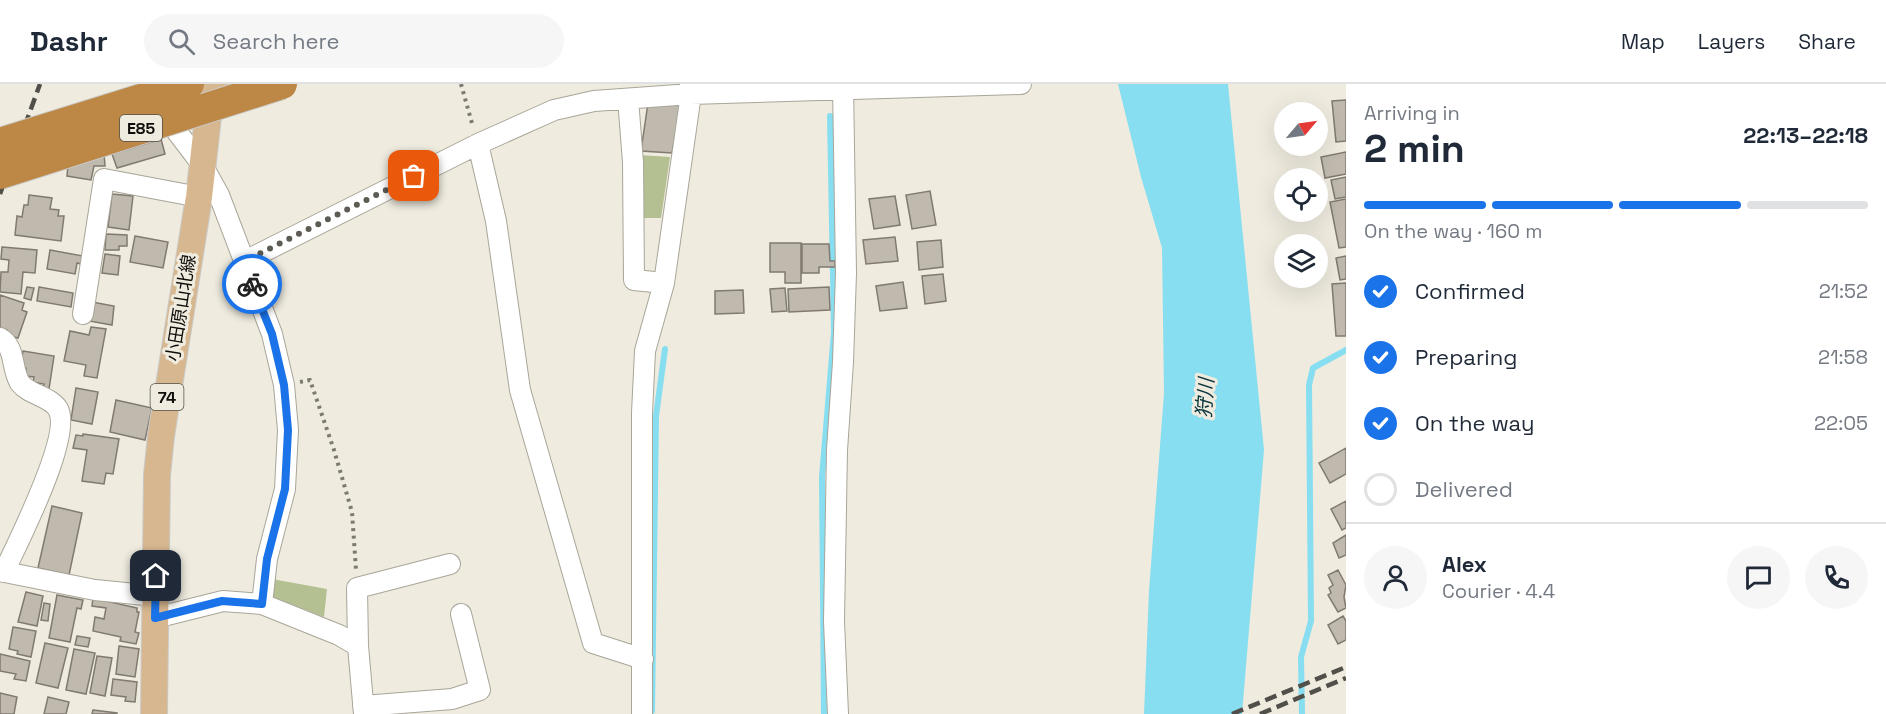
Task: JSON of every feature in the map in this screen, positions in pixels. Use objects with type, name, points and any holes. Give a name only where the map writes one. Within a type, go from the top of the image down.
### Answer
[{"type":"highway","name":"E85","points":[[0,143],[189,84]]},
{"type":"highway","name":"E85","points":[[0,174],[282,84]]},
{"type":"main road","name":"小田原山北線","points":[[154,714],[157,475],[161,436],[199,197],[210,99],[216,84]]},
{"type":"street","points":[[142,84],[203,166],[219,195],[272,334],[284,385],[288,430],[285,489],[267,559],[262,604]]},
{"type":"street","points":[[243,262],[478,144],[591,92],[628,99],[691,89],[1021,84]]},
{"type":"street","points":[[838,714],[834,621],[837,450],[846,273],[844,86]]},
{"type":"street","points":[[642,714],[642,402],[645,351],[664,283],[691,89]]},
{"type":"street","points":[[628,99],[633,162],[634,280],[664,283]]},
{"type":"street","points":[[478,144],[496,221],[520,390],[593,643],[643,658]]},
{"type":"street","points":[[83,314],[104,179],[199,197]]},
{"type":"street","points":[[0,338],[8,346],[21,384],[55,405],[61,416],[48,476],[2,572],[95,590],[156,607],[222,601],[262,604],[339,635],[358,646]]},
{"type":"street","points":[[450,564],[357,588],[358,646],[363,710],[454,706],[480,690],[460,614]]},
{"type":"path","points":[[461,84],[478,144]]},
{"type":"path","points":[[284,385],[310,380],[352,512],[357,588]]},
{"type":"green space","points":[[639,155],[670,157],[661,218],[640,218]]},
{"type":"green space","points":[[272,579],[327,589],[324,617],[268,595]]},
{"type":"water","name":"狩川","points":[[1118,84],[1228,84],[1264,450],[1242,714],[1144,714],[1149,591],[1164,393],[1162,248],[1141,177]]},
{"type":"building","points":[[1346,100],[1346,141],[1336,142],[1332,101]]},
{"type":"building","points":[[682,102],[672,153],[641,151],[648,103]]},
{"type":"building","points":[[161,139],[165,154],[117,168],[112,154]]},
{"type":"building","points":[[1346,152],[1346,174],[1328,177],[1328,168],[1323,168],[1321,157]]},
{"type":"building","points":[[104,153],[105,166],[94,166],[91,180],[67,176],[68,165]]},
{"type":"building","points":[[1346,177],[1346,197],[1335,199],[1331,180]]},
{"type":"building","points":[[930,191],[936,225],[912,229],[906,195]]},
{"type":"building","points":[[112,194],[133,196],[129,230],[108,227]]},
{"type":"building","points":[[29,195],[52,198],[50,209],[59,210],[58,216],[64,216],[61,241],[15,235],[17,216],[22,217],[24,205],[28,205]]},
{"type":"building","points":[[895,196],[900,225],[874,229],[869,199]]},
{"type":"building","points":[[1346,199],[1346,247],[1339,248],[1330,202]]},
{"type":"building","points":[[106,234],[127,235],[127,246],[119,246],[119,250],[105,250]]},
{"type":"building","points":[[135,236],[168,242],[163,268],[130,262]]},
{"type":"building","points":[[895,237],[898,261],[866,264],[863,240]]},
{"type":"building","points":[[941,240],[943,267],[919,270],[917,242]]},
{"type":"building","points":[[770,243],[801,243],[801,283],[785,283],[785,272],[770,272]]},
{"type":"building","points":[[802,244],[829,244],[830,261],[835,261],[835,267],[819,267],[819,273],[802,273]]},
{"type":"building","points":[[2,247],[37,250],[35,273],[23,272],[21,294],[0,292],[1,272],[8,272],[9,260],[1,259]]},
{"type":"building","points":[[50,250],[83,256],[81,264],[77,263],[75,274],[47,269]]},
{"type":"building","points":[[105,254],[120,256],[118,275],[102,273]]},
{"type":"building","points":[[1346,256],[1346,279],[1340,280],[1336,258]]},
{"type":"building","points":[[943,274],[946,301],[925,304],[922,276]]},
{"type":"building","points":[[903,282],[907,308],[880,311],[876,286]]},
{"type":"building","points":[[1346,283],[1346,336],[1336,336],[1332,284]]},
{"type":"building","points":[[27,287],[34,288],[31,300],[24,298]]},
{"type":"building","points":[[39,287],[73,293],[71,307],[37,301]]},
{"type":"building","points":[[829,287],[830,310],[789,312],[788,289]]},
{"type":"building","points":[[785,288],[787,311],[772,312],[770,289]]},
{"type":"building","points":[[743,290],[744,313],[715,314],[715,291]]},
{"type":"building","points":[[0,295],[24,303],[22,310],[27,312],[18,338],[6,335],[7,330],[0,328]]},
{"type":"building","points":[[92,302],[114,306],[112,325],[89,321]]},
{"type":"building","points":[[91,327],[106,329],[97,378],[84,376],[86,365],[64,361],[70,331],[89,335]]},
{"type":"building","points":[[23,351],[54,356],[49,389],[43,388],[44,384],[33,382],[34,377],[25,376],[26,368],[20,367]]},
{"type":"building","points":[[76,388],[98,392],[92,424],[71,420]]},
{"type":"building","points":[[116,400],[152,408],[145,440],[110,432]]},
{"type":"building","points":[[83,434],[119,439],[113,474],[106,473],[104,484],[82,481],[87,450],[73,448],[76,435],[83,436]]},
{"type":"building","points":[[1346,448],[1346,474],[1330,483],[1319,463]]},
{"type":"building","points":[[1346,501],[1346,528],[1342,530],[1331,509]]},
{"type":"building","points":[[52,506],[82,513],[69,575],[38,568]]},
{"type":"building","points":[[1346,535],[1346,555],[1339,558],[1333,543]]},
{"type":"building","points":[[1338,570],[1346,585],[1344,597],[1346,608],[1338,612],[1328,595],[1331,593],[1329,588],[1333,585],[1328,575]]},
{"type":"building","points":[[26,592],[43,596],[37,626],[18,622]]},
{"type":"building","points":[[57,595],[83,600],[81,609],[77,608],[70,642],[49,638]]},
{"type":"building","points":[[93,598],[137,608],[139,612],[135,632],[139,633],[136,644],[120,641],[121,637],[93,631],[95,617],[104,619],[106,608],[92,606]]},
{"type":"building","points":[[44,603],[50,604],[48,621],[41,620]]},
{"type":"building","points":[[1343,616],[1346,621],[1346,640],[1338,644],[1328,625]]},
{"type":"building","points":[[13,627],[36,631],[31,657],[17,654],[18,651],[9,649]]},
{"type":"building","points":[[77,636],[90,638],[88,647],[75,645]]},
{"type":"building","points":[[45,643],[68,648],[58,688],[36,683]]},
{"type":"building","points":[[119,646],[139,649],[135,677],[116,674]]},
{"type":"building","points":[[74,649],[95,653],[86,694],[66,690]]},
{"type":"building","points":[[0,654],[30,661],[26,681],[14,679],[16,674],[0,671]]},
{"type":"building","points":[[97,656],[112,658],[105,696],[90,693]]},
{"type":"building","points":[[113,679],[137,682],[135,702],[125,701],[126,697],[111,695]]},
{"type":"building","points":[[0,693],[17,697],[14,714],[0,714]]},
{"type":"building","points":[[48,697],[69,702],[66,714],[44,714]]},
{"type":"building","points":[[93,710],[117,713],[117,714],[92,714]]},
{"type":"waterway","points":[[824,714],[822,477],[834,332],[830,116]]},
{"type":"waterway","points":[[652,711],[656,416],[665,349]]},
{"type":"waterway","points":[[1302,714],[1301,657],[1311,621],[1309,385],[1313,368],[1346,350]]},
{"type":"railway","points":[[0,194],[40,84]]},
{"type":"railway","points":[[1232,714],[1346,667]]},
{"type":"railway","points":[[1260,714],[1346,678]]},
{"type":"way so far","points":[[252,284],[243,262],[414,176]]},
{"type":"route","points":[[156,576],[155,618],[222,601],[262,604],[267,559],[285,489],[288,430],[284,385],[272,334],[252,284]]}]
